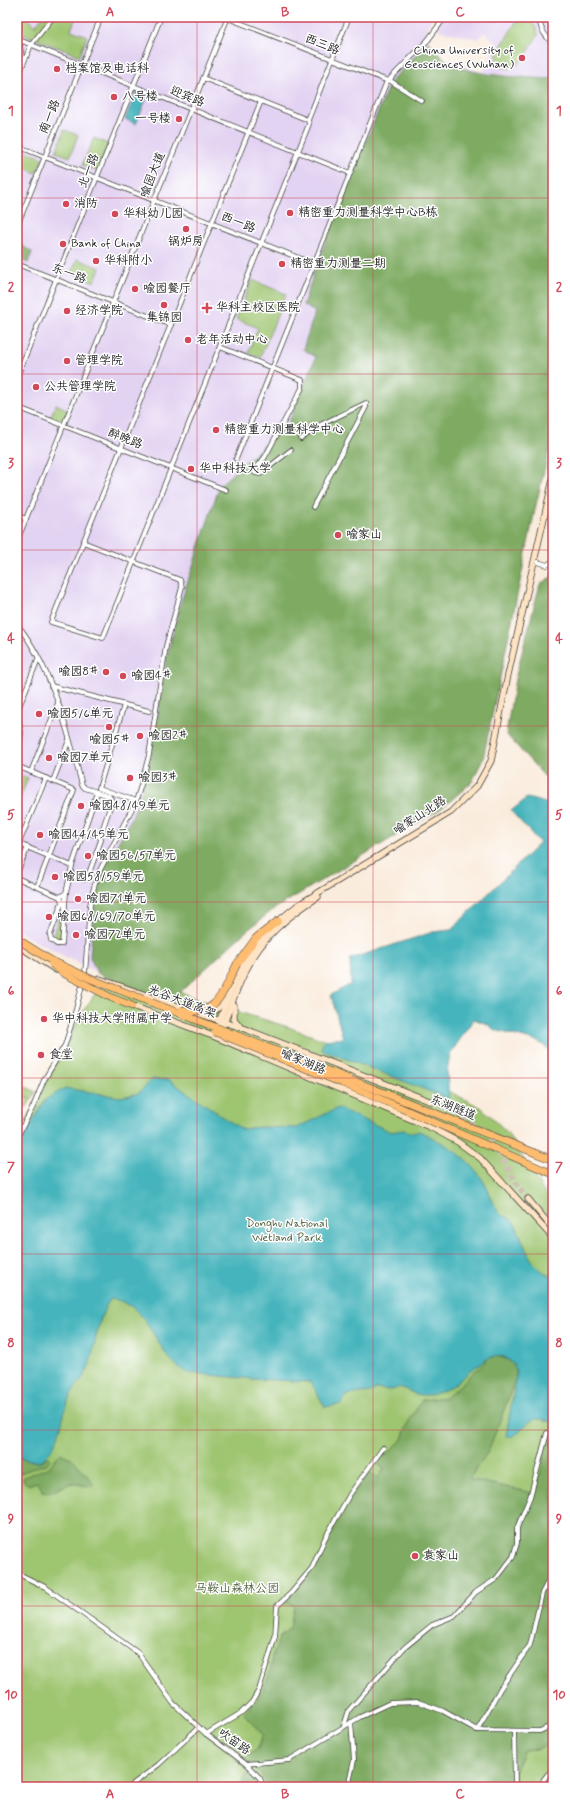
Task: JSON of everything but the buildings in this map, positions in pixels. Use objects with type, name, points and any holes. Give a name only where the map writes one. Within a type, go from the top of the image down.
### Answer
[{"type":"highway","points":[[158,1004],[188,1012],[199,1012],[209,1008],[222,994],[237,964],[256,938],[278,921]]},
{"type":"highway","name":"光谷大道高架","points":[[17,940],[51,963],[90,981],[341,1083]]},
{"type":"highway","name":"光谷大道高架","points":[[17,940],[52,961],[91,979],[158,1004],[341,1083]]},
{"type":"highway","points":[[51,963],[63,973],[112,998],[132,1006]]},
{"type":"highway","name":"东湖隧道","points":[[341,1083],[361,1084],[553,1160]]},
{"type":"highway","name":"东湖隧道","points":[[341,1083],[553,1174]]},
{"type":"main road","name":"喻家山北路","points":[[216,1037],[239,978],[256,946],[278,921],[298,905],[451,812],[477,786],[490,761],[553,479]]},
{"type":"main road","name":"喻家山北路","points":[[239,978],[265,940],[297,910],[453,814],[480,788],[494,762],[511,676],[553,494]]},
{"type":"main road","name":"喻家湖路","points":[[17,935],[34,948],[85,974],[245,1029],[432,1102]]},
{"type":"main road","name":"喻家湖路","points":[[17,945],[31,956],[82,985],[114,1000],[341,1083],[458,1142],[480,1158],[495,1173],[553,1238]]},
{"type":"main road","points":[[199,1013],[207,1015],[217,1010],[239,978]]},
{"type":"main road","points":[[239,978],[233,1014],[236,1023],[245,1029]]},
{"type":"main road","points":[[341,1067],[361,1084]]},
{"type":"main road","points":[[528,1200],[553,1229]]},
{"type":"street","points":[[17,79],[31,45],[53,17]]},
{"type":"street","name":"南一路","points":[[17,226],[101,17]]},
{"type":"street","name":"北一路","points":[[17,377],[161,17]]},
{"type":"street","name":"西三路","points":[[227,17],[388,81],[422,101]]},
{"type":"street","name":"喻园大道","points":[[17,541],[227,17]]},
{"type":"street","points":[[261,101],[51,622],[103,638],[262,243],[309,124],[308,120],[350,17]]},
{"type":"street","points":[[236,459],[388,81],[428,40],[445,17]]},
{"type":"street","points":[[532,17],[539,20],[540,28],[546,38],[553,43]]},
{"type":"street","points":[[18,40],[24,63]]},
{"type":"street","name":"迎宾路","points":[[18,40],[350,173]]},
{"type":"street","points":[[203,78],[308,120]]},
{"type":"street","name":"西一路","points":[[17,146],[314,264]]},
{"type":"street","name":"东一路","points":[[17,264],[171,326]]},
{"type":"street","points":[[220,347],[302,380],[302,388],[265,457],[256,469],[255,474],[260,474],[291,450]]},
{"type":"street","points":[[301,439],[318,426],[366,403],[366,407],[313,507]]},
{"type":"street","name":"醉晚路","points":[[17,407],[226,490]]},
{"type":"street","points":[[17,515],[26,519]]},
{"type":"street","points":[[17,1137],[33,1107],[44,1080],[65,1045],[80,998],[85,974],[90,905],[94,887],[99,872],[136,801],[149,755],[166,646],[182,587],[180,580],[84,542]]},
{"type":"street","points":[[538,562],[547,564],[553,562]]},
{"type":"street","points":[[17,624],[38,658],[58,703],[82,785],[85,788],[109,796],[112,801],[100,837],[101,840],[88,876],[85,879],[70,874]]},
{"type":"street","points":[[17,634],[22,630]]},
{"type":"street","points":[[17,758],[21,733],[17,712],[38,658]]},
{"type":"street","points":[[51,686],[149,711]]},
{"type":"street","points":[[31,772],[58,703]]},
{"type":"street","points":[[124,705],[99,788],[136,801]]},
{"type":"street","points":[[53,781],[69,739]]},
{"type":"street","points":[[17,766],[74,790]]},
{"type":"street","points":[[46,778],[18,843],[72,866]]},
{"type":"street","points":[[37,887],[74,790],[82,785]]},
{"type":"street","points":[[17,878],[60,897],[62,902],[50,935],[51,940],[57,944],[62,944],[66,893],[70,874],[97,792]]},
{"type":"street","points":[[84,831],[100,837]]},
{"type":"street","points":[[17,873],[28,847]]},
{"type":"street","points":[[60,897],[66,893]]},
{"type":"street","points":[[344,1727],[349,1710],[404,1648],[432,1625],[454,1616],[476,1592],[496,1579],[512,1557],[517,1543],[517,1528],[530,1497],[547,1433]]},
{"type":"street","points":[[206,1734],[237,1716],[255,1697],[263,1682],[275,1637],[277,1606],[312,1568],[325,1538],[350,1494],[382,1448]]},
{"type":"street","points":[[477,1730],[500,1689],[530,1645],[542,1593],[553,1572]]},
{"type":"street","name":"吹笛路","points":[[17,1573],[44,1587],[138,1653],[173,1703],[198,1728],[246,1764],[288,1760],[352,1722],[390,1703],[418,1702],[443,1711],[477,1730],[540,1731],[553,1725]]},
{"type":"street","points":[[348,1787],[354,1760],[352,1722]]},
{"type":"street","points":[[129,1787],[158,1765],[198,1728]]},
{"type":"street","points":[[514,1731],[516,1787]]},
{"type":"street","points":[[246,1764],[260,1778],[263,1787]]},
{"type":"street","points":[[541,1787],[544,1779],[553,1768]]},
{"type":"shaded area","name":"华中科技大学","points":[[17,17],[432,17],[425,37],[435,49],[451,63],[483,72],[497,43],[484,32],[479,39],[441,31],[435,26],[441,17],[553,17],[553,79],[490,74],[119,984],[29,938],[17,929]]},
{"type":"green space","points":[[17,17],[26,17],[35,26],[42,17],[76,17],[71,30],[87,36],[80,56],[17,32]]},
{"type":"green space","points":[[523,19],[534,24],[538,35],[524,58],[519,63],[509,68],[503,67],[497,60],[497,53],[516,22]]},
{"type":"green space","points":[[429,42],[445,60],[474,72],[501,76],[553,79],[553,433],[536,505],[483,759],[472,782],[442,808],[274,909],[244,933],[177,995],[165,999],[159,999],[97,973],[90,957],[98,884],[105,866],[131,819],[140,797],[151,756],[167,656],[181,602],[218,490],[221,484],[288,424],[316,357],[303,349],[315,312],[303,305],[318,261],[390,82]]},
{"type":"green space","points":[[64,130],[78,135],[70,157],[56,152]]},
{"type":"green space","points":[[94,138],[108,144],[97,171],[82,165]]},
{"type":"green space","points":[[17,147],[43,158],[36,173],[17,165]]},
{"type":"green space","points":[[18,236],[21,245],[32,252],[28,263],[17,258]]},
{"type":"green space","points":[[77,259],[100,268],[94,282],[72,273]]},
{"type":"green space","points":[[252,280],[286,294],[260,358],[248,353],[258,328],[236,319]]},
{"type":"green space","points":[[56,404],[68,410],[63,423],[50,418]]},
{"type":"green space","points":[[553,576],[553,773],[547,779],[506,734],[515,679],[540,584]]},
{"type":"green space","points":[[17,774],[28,778],[17,806]]},
{"type":"green space","points":[[63,905],[61,942],[56,942],[52,937]]},
{"type":"green space","name":"马鞍山森林公园","points":[[113,979],[155,980],[197,999],[288,1027],[409,1071],[482,1108],[507,1132],[553,1205],[553,1787],[17,1787],[17,1136],[84,1010],[95,994]]},
{"type":"green space","points":[[22,1085],[36,1092],[32,1099],[18,1092]]},
{"type":"green space","points":[[18,1093],[31,1100],[27,1107],[17,1102]]},
{"type":"green space","points":[[494,1356],[511,1362],[515,1368],[516,1378],[488,1452],[469,1479],[533,1493],[536,1491],[544,1459],[542,1450],[553,1437],[553,1743],[538,1749],[524,1750],[514,1772],[515,1787],[268,1787],[255,1768],[244,1759],[257,1749],[263,1735],[244,1714],[261,1695],[270,1672],[272,1656],[280,1636],[290,1628],[294,1605],[282,1602],[293,1594],[321,1559],[328,1538],[354,1492],[370,1472],[378,1478],[384,1468],[376,1463],[401,1441],[409,1421],[422,1400],[447,1397],[489,1358]]},
{"type":"green space","points":[[60,1453],[73,1459],[94,1484],[94,1487],[71,1483],[49,1493],[43,1491],[37,1482],[28,1485],[23,1480],[24,1477],[49,1467]]},
{"type":"green space","points":[[48,1456],[51,1459],[46,1464],[17,1474],[17,1457],[41,1462]]},
{"type":"green space","points":[[249,1772],[257,1779],[261,1787],[238,1787]]},
{"type":"water","points":[[138,93],[147,97],[136,124],[125,119],[135,95]]},
{"type":"water","points":[[527,798],[553,805],[552,1052],[539,1042],[495,1030],[487,1024],[474,1019],[450,1054],[447,1072],[449,1099],[321,1049],[324,1040],[343,1038],[331,995],[351,984],[350,959],[433,932],[451,930],[540,843],[511,811]]},
{"type":"water","name":"Donghu National Wetland Park","points":[[153,1079],[169,1080],[241,1129],[261,1127],[296,1128],[338,1108],[391,1132],[403,1130],[414,1133],[419,1131],[448,1146],[465,1159],[485,1184],[498,1212],[514,1222],[533,1261],[544,1273],[553,1277],[553,1422],[539,1419],[533,1420],[519,1433],[506,1436],[517,1371],[510,1361],[502,1357],[494,1357],[486,1360],[477,1365],[455,1384],[445,1390],[430,1395],[419,1395],[400,1387],[392,1390],[376,1389],[370,1392],[346,1395],[342,1404],[325,1407],[311,1382],[253,1379],[189,1373],[178,1367],[168,1357],[145,1321],[136,1311],[125,1303],[111,1299],[107,1304],[101,1320],[89,1366],[70,1397],[52,1449],[47,1456],[39,1462],[17,1457],[17,1149],[45,1100],[65,1088],[120,1097],[137,1094]]},
{"type":"tunnel","points":[[432,1102],[457,1113],[487,1135],[516,1183],[528,1199]]},
{"type":"place","name":"China University of Geosciences (Wuhan)","points":[[522,58]]},
{"type":"place","name":"档案馆及电话科","points":[[57,69]]},
{"type":"place","name":"八号楼","points":[[114,97]]},
{"type":"place","name":"一号楼","points":[[179,119]]},
{"type":"place","name":"消防","points":[[66,204]]},
{"type":"place","name":"精密重力测量科学中心B栋","points":[[290,213]]},
{"type":"place","name":"华科幼儿园","points":[[115,214]]},
{"type":"place","name":"锅炉房","points":[[186,229]]},
{"type":"place","name":"Bank of China","points":[[63,244]]},
{"type":"place","name":"华科附小","points":[[96,261]]},
{"type":"place","name":"精密重力测量二期","points":[[282,264]]},
{"type":"place","name":"喻园餐厅","points":[[135,289]]},
{"type":"place","name":"集锦园","points":[[164,305]]},
{"type":"place","name":"华科主校区医院","points":[[207,308]]},
{"type":"place","name":"经济学院","points":[[67,311]]},
{"type":"place","name":"老年活动中心","points":[[188,340]]},
{"type":"place","name":"管理学院","points":[[67,361]]},
{"type":"place","name":"公共管理学院","points":[[36,387]]},
{"type":"place","name":"精密重力测量科学中心","points":[[216,430]]},
{"type":"place","name":"华中科技大学","points":[[191,469]]},
{"type":"place","name":"喻家山","points":[[338,535]]},
{"type":"place","name":"喻园8#","points":[[106,672]]},
{"type":"place","name":"喻园4#","points":[[123,676]]},
{"type":"place","name":"喻园5/6单元","points":[[39,714]]},
{"type":"place","name":"喻园5#","points":[[109,727]]},
{"type":"place","name":"喻园2#","points":[[140,736]]},
{"type":"place","name":"喻园7单元","points":[[49,758]]},
{"type":"place","name":"喻园3#","points":[[130,778]]},
{"type":"place","name":"喻园48/49单元","points":[[81,806]]},
{"type":"place","name":"喻园44/45单元","points":[[40,835]]},
{"type":"place","name":"喻园56/57单元","points":[[88,856]]},
{"type":"place","name":"喻园58/59单元","points":[[55,877]]},
{"type":"place","name":"喻园71单元","points":[[78,899]]},
{"type":"place","name":"喻园68/69/70单元","points":[[49,917]]},
{"type":"place","name":"喻园72单元","points":[[76,935]]},
{"type":"place","name":"华中科技大学附属中学","points":[[44,1019]]},
{"type":"place","name":"食堂","points":[[41,1055]]},
{"type":"place","name":"袁家山","points":[[415,1556]]}]
